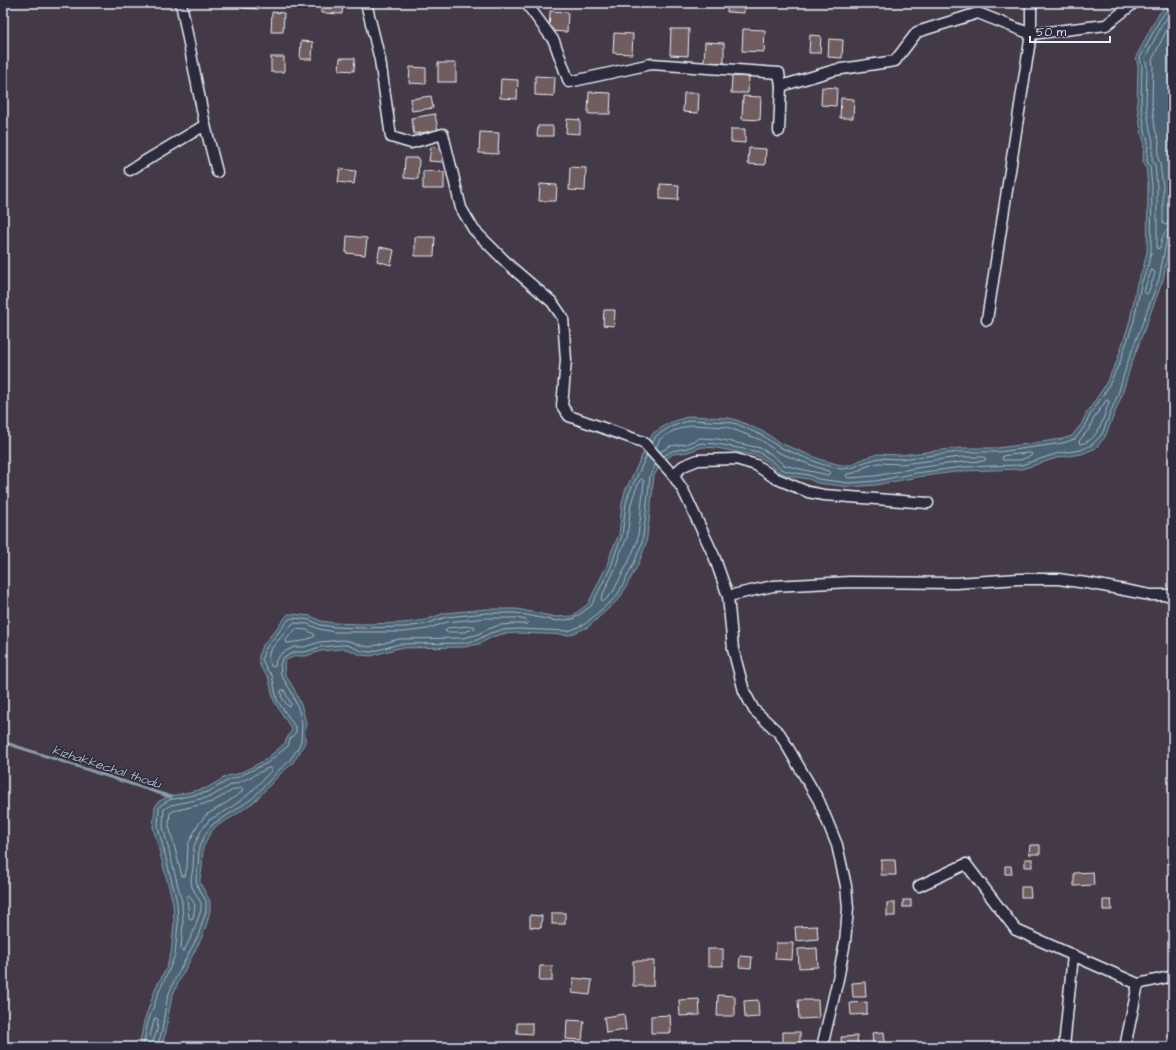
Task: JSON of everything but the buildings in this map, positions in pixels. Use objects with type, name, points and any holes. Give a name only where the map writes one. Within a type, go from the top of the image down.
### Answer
[{"type":"street","points":[[181,3],[205,124],[217,172]]},
{"type":"street","points":[[366,3],[380,60],[391,137],[411,143],[443,134],[461,208],[474,230],[511,267],[552,302],[563,318],[566,360],[562,406],[569,416],[643,442],[670,472],[683,490],[714,556],[728,596],[733,649],[744,691],[754,710],[780,734],[819,801],[837,845],[846,886],[848,908],[845,942],[822,1047]]},
{"type":"street","points":[[526,3],[554,41],[568,82],[651,64],[780,73],[781,86],[779,131]]},
{"type":"street","points":[[987,320],[1031,34],[1031,3]]},
{"type":"street","points":[[781,86],[835,70],[895,61],[917,32],[978,13],[1031,34],[1106,25],[1134,3]]},
{"type":"street","points":[[130,170],[205,124]]},
{"type":"street","points":[[670,472],[698,460],[736,459],[756,465],[775,478],[808,492],[824,495],[928,503]]},
{"type":"street","points":[[728,596],[774,586],[850,582],[956,583],[1019,579],[1058,579],[1150,595],[1173,595]]},
{"type":"street","points":[[919,886],[966,864],[1016,930],[1138,984],[1173,976]]},
{"type":"street","points":[[1064,1047],[1073,955]]},
{"type":"street","points":[[1125,1047],[1138,984]]},
{"type":"water","points":[[1167,3],[1173,3],[1172,232],[1163,280],[1131,365],[1122,395],[1105,437],[1096,448],[1082,454],[1060,457],[1022,469],[963,471],[917,477],[876,485],[849,487],[817,483],[809,479],[789,476],[779,472],[766,461],[757,456],[717,448],[702,447],[688,452],[673,454],[661,463],[654,476],[646,544],[638,565],[620,598],[588,627],[570,635],[517,633],[502,634],[492,637],[479,644],[465,647],[399,648],[371,656],[361,655],[346,649],[341,649],[321,651],[306,656],[296,656],[286,660],[284,664],[285,674],[302,707],[306,723],[305,742],[292,764],[280,774],[255,801],[215,827],[209,835],[203,848],[200,879],[200,883],[210,901],[210,911],[206,926],[172,997],[166,1032],[161,1047],[139,1047],[144,1021],[156,987],[166,969],[171,953],[174,923],[173,903],[153,827],[155,807],[158,802],[167,797],[207,788],[227,776],[237,774],[256,765],[265,760],[285,743],[292,730],[274,701],[268,676],[260,666],[259,653],[263,645],[288,614],[311,616],[321,621],[335,623],[362,624],[404,623],[425,620],[445,613],[486,609],[517,609],[556,617],[572,616],[588,604],[607,565],[619,535],[622,503],[625,491],[653,433],[669,423],[690,416],[729,418],[739,421],[766,433],[780,443],[822,460],[841,465],[851,465],[864,458],[878,454],[900,455],[960,448],[998,448],[1062,439],[1072,436],[1082,423],[1086,414],[1104,387],[1117,361],[1130,320],[1137,283],[1147,252],[1148,187],[1146,167],[1143,162],[1144,142],[1137,104],[1138,67],[1136,57],[1156,18]]},
{"type":"waterway","name":"kizhakkechal thodu","points":[[3,742],[171,797]]}]
